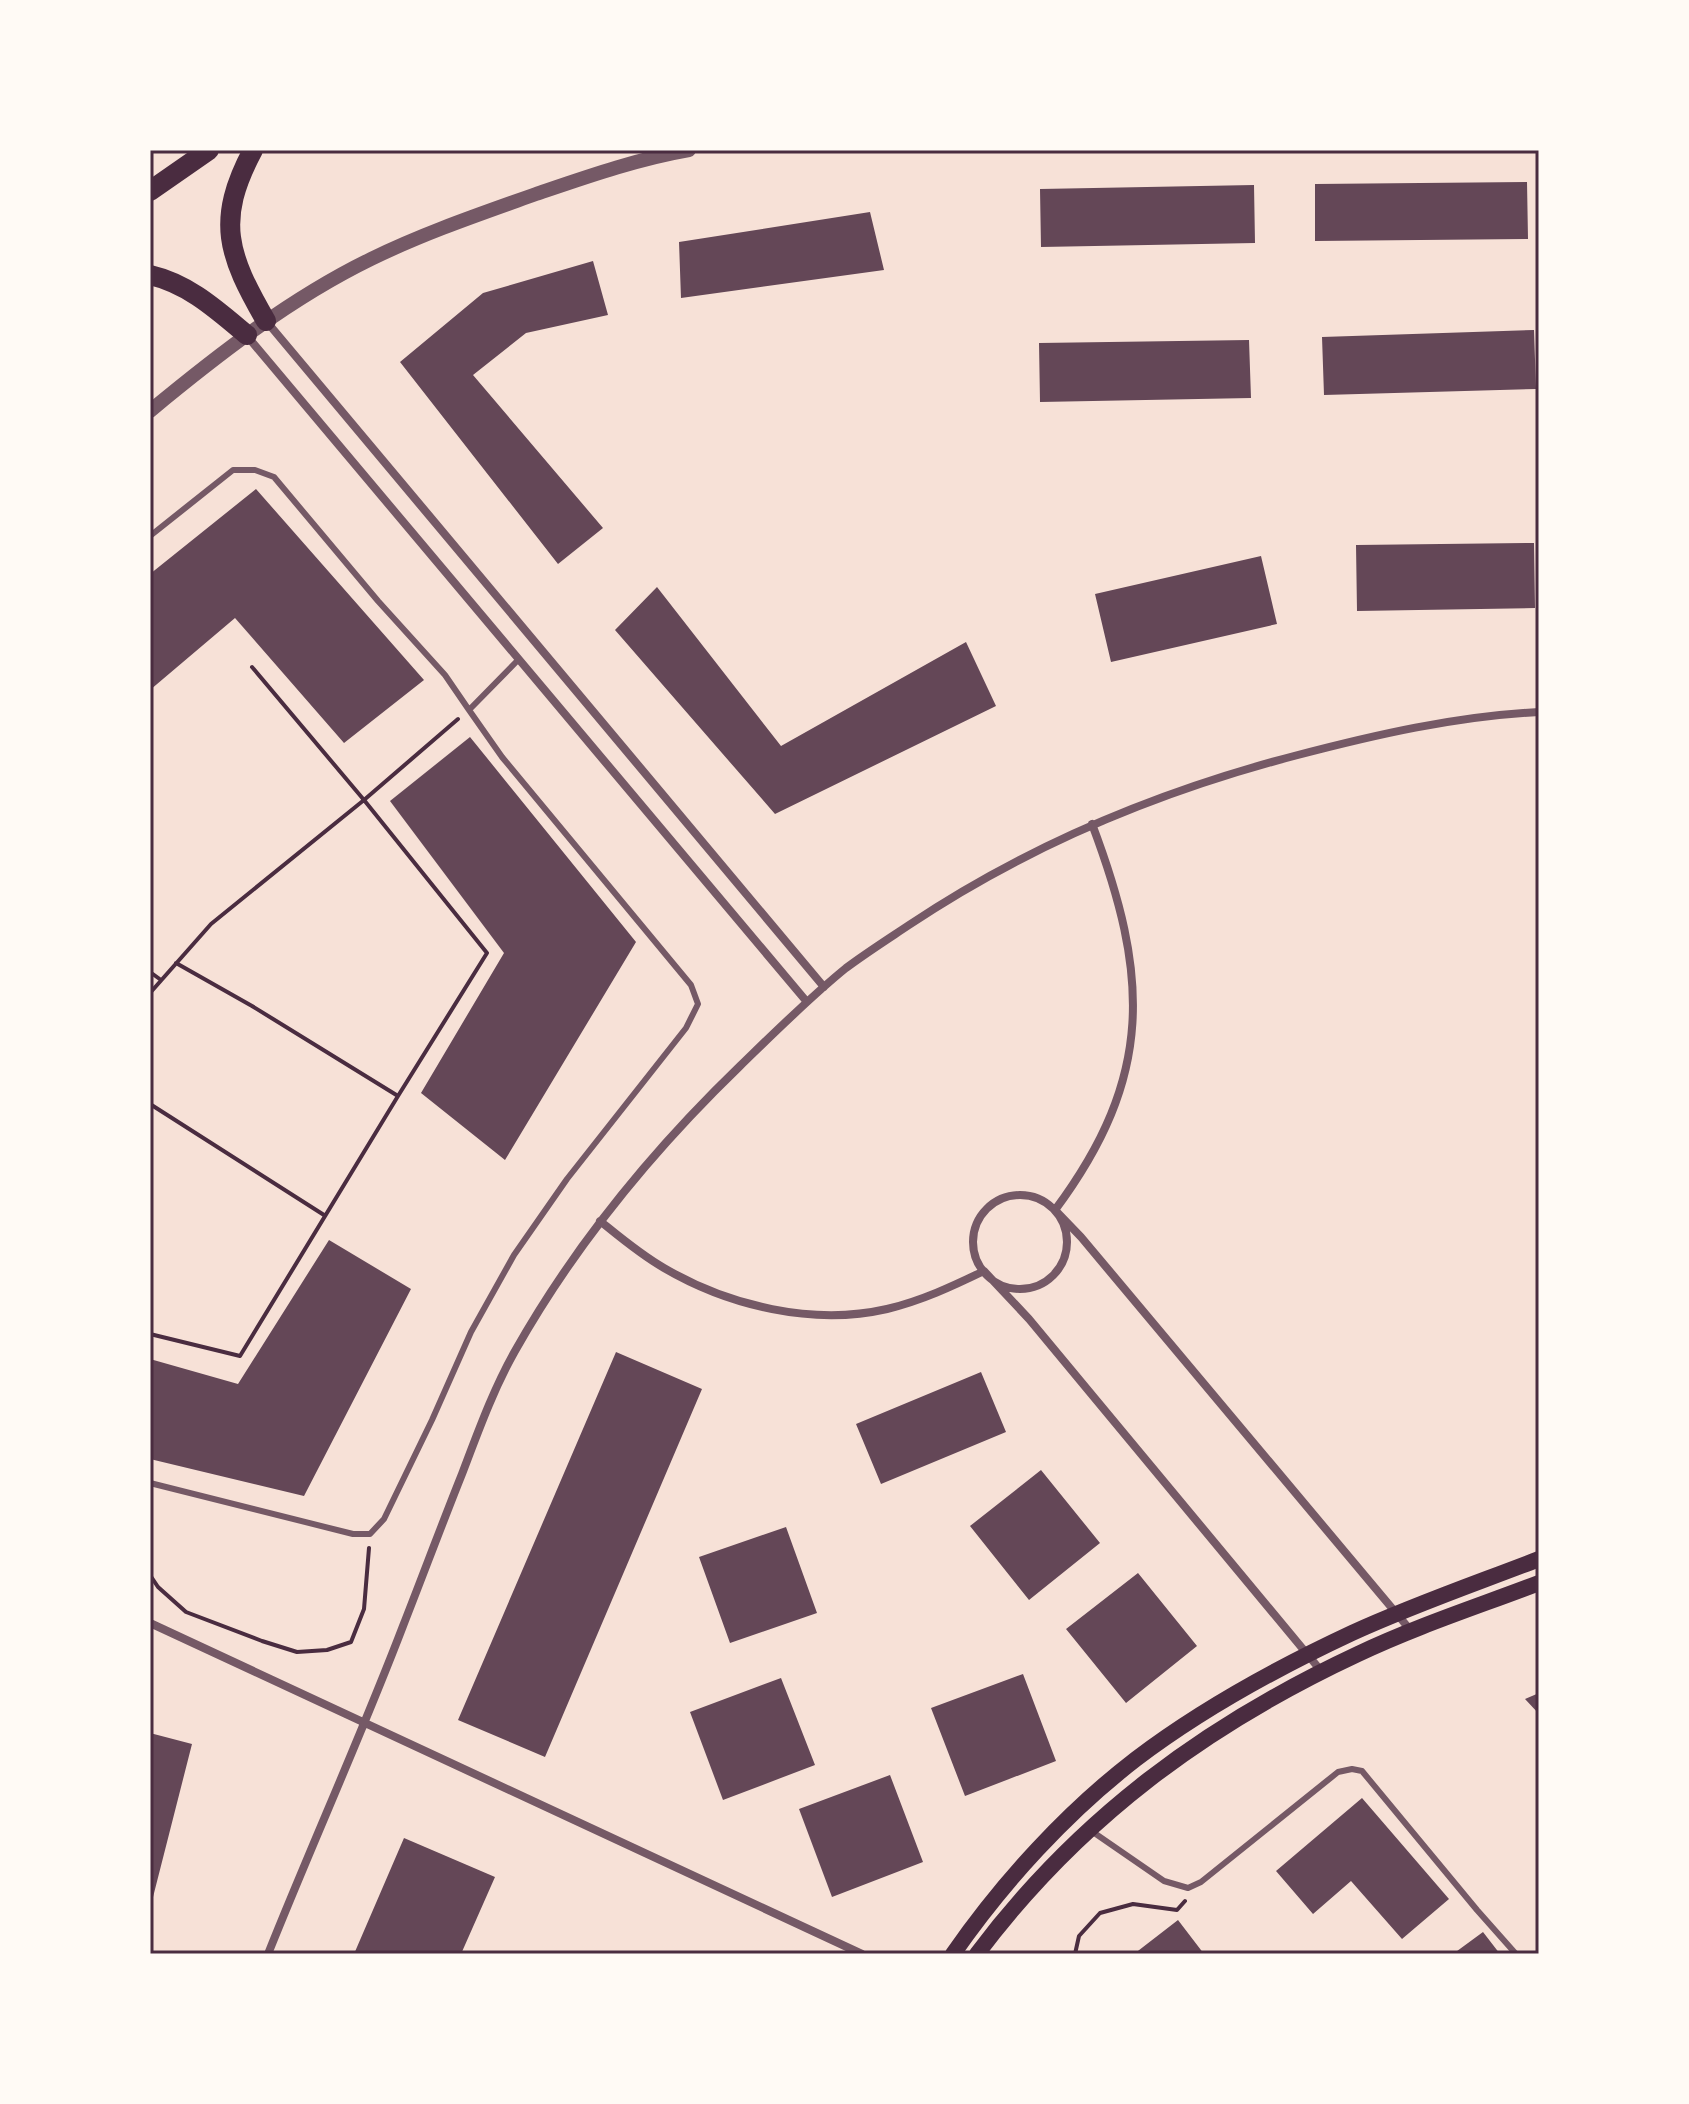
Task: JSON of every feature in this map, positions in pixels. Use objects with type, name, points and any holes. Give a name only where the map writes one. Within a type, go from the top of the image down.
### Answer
[{"type":"main road","points":[[150,191],[209,150]]},
{"type":"main road","points":[[253,150],[234,190],[229,231],[243,277],[266,321]]},
{"type":"main road","points":[[150,275],[181,285],[247,335]]},
{"type":"main road","points":[[953,1954],[1007,1882],[1103,1787],[1179,1730],[1239,1692],[1308,1655],[1396,1614],[1539,1559]]},
{"type":"main road","points":[[977,1954],[1056,1860],[1128,1795],[1166,1766],[1252,1710],[1322,1672],[1412,1632],[1539,1583]]},
{"type":"street","points":[[150,411],[266,321],[370,260],[464,219],[577,181],[689,150]]},
{"type":"street","points":[[266,321],[824,987]]},
{"type":"street","points":[[247,335],[807,1002]]},
{"type":"street","points":[[268,1954],[364,1723],[500,1379],[553,1287],[600,1221],[667,1139],[708,1097],[807,1002],[874,948],[974,884],[1092,824],[1209,781],[1337,744],[1462,720],[1539,712]]},
{"type":"street","points":[[1055,1210],[1102,1138],[1120,1092],[1132,1040],[1134,1012],[1130,951],[1124,919],[1092,824]]},
{"type":"street","points":[[1322,1672],[1029,1319],[984,1271],[976,1259],[973,1245],[980,1217],[990,1206],[1016,1195],[1044,1201],[1055,1210],[1081,1237],[1412,1632]]},
{"type":"street","points":[[984,1271],[995,1281],[1009,1287],[1038,1285],[1051,1277],[1061,1266],[1067,1237],[1055,1210]]},
{"type":"street","points":[[600,1221],[664,1268],[697,1285],[726,1297],[769,1308],[811,1314],[850,1314],[887,1309],[984,1271]]},
{"type":"street","points":[[150,1623],[862,1954]]},
{"type":"lane","points":[[150,536],[233,470],[255,470],[274,477],[445,675],[502,757],[691,985],[698,1004],[686,1028],[567,1179],[514,1255],[471,1332],[384,1519],[370,1534],[353,1534],[150,1483]]},
{"type":"lane","points":[[469,710],[519,659]]},
{"type":"lane","points":[[1089,1829],[1164,1881],[1188,1888],[1201,1882],[1338,1772],[1352,1769],[1362,1771],[1516,1954]]},
{"type":"path","points":[[150,1334],[240,1356],[487,953],[252,667]]},
{"type":"path","points":[[150,993],[211,924],[469,710]]},
{"type":"path","points":[[176,963],[398,1096]]},
{"type":"path","points":[[150,972],[162,980]]},
{"type":"path","points":[[150,1104],[324,1215]]},
{"type":"path","points":[[150,1575],[158,1587],[186,1612],[297,1652],[327,1650],[351,1642],[364,1609],[370,1534]]},
{"type":"path","points":[[1075,1954],[1079,1936],[1100,1913],[1133,1904],[1177,1910],[1201,1882]]},
{"type":"building","points":[[1527,182],[1528,239],[1315,241],[1315,184]]},
{"type":"building","points":[[1254,185],[1255,243],[1041,247],[1040,189]]},
{"type":"building","points":[[870,212],[884,270],[681,298],[679,242]]},
{"type":"building","points":[[593,261],[608,315],[526,333],[473,375],[603,528],[558,564],[400,362],[483,293]]},
{"type":"building","points":[[1534,330],[1536,389],[1324,395],[1322,337]]},
{"type":"building","points":[[1249,340],[1251,398],[1040,402],[1039,343]]},
{"type":"building","points":[[256,489],[424,680],[344,743],[235,618],[150,690],[150,574]]},
{"type":"building","points":[[1534,543],[1535,608],[1357,611],[1356,545]]},
{"type":"building","points":[[1261,556],[1277,624],[1111,662],[1095,594]]},
{"type":"building","points":[[657,587],[781,746],[966,642],[996,706],[775,814],[615,630]]},
{"type":"building","points":[[470,737],[636,942],[505,1160],[421,1093],[504,953],[390,801]]},
{"type":"building","points":[[329,1240],[411,1289],[304,1496],[150,1459],[150,1359],[238,1384]]},
{"type":"building","points":[[616,1352],[702,1389],[545,1757],[458,1720]]},
{"type":"building","points":[[981,1372],[1006,1432],[881,1484],[856,1424]]},
{"type":"building","points":[[1041,1470],[1100,1543],[1029,1600],[970,1526]]},
{"type":"building","points":[[786,1527],[817,1613],[730,1643],[699,1557]]},
{"type":"building","points":[[1138,1573],[1197,1646],[1126,1703],[1066,1629]]},
{"type":"building","points":[[1023,1674],[1056,1761],[965,1796],[931,1708]]},
{"type":"building","points":[[781,1678],[815,1765],[723,1800],[690,1712]]},
{"type":"building","points":[[1539,1693],[1539,1714],[1525,1699]]},
{"type":"building","points":[[150,1733],[192,1744],[151,1905],[150,1905]]},
{"type":"building","points":[[890,1775],[923,1862],[832,1897],[799,1809]]},
{"type":"building","points":[[1362,1798],[1449,1899],[1402,1939],[1351,1881],[1313,1914],[1276,1871]]},
{"type":"building","points":[[404,1838],[495,1877],[461,1954],[354,1954]]},
{"type":"building","points":[[1178,1920],[1204,1954],[1134,1954]]},
{"type":"building","points":[[1483,1932],[1500,1954],[1453,1954]]}]
